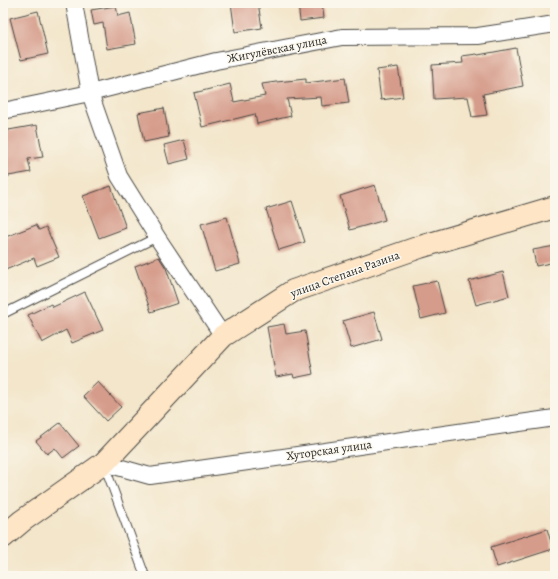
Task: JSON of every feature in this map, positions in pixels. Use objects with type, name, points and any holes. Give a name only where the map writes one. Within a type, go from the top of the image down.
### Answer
[{"type":"street","points":[[74,3],[90,93],[119,176],[222,336]]},
{"type":"street","name":"Жигулёвская улица","points":[[3,111],[90,93],[216,61],[342,37],[478,36],[555,24]]},
{"type":"street","name":"улица Степана Разина","points":[[3,538],[22,521],[104,463],[222,336],[293,291],[420,247],[555,206]]},
{"type":"street","name":"Хуторская улица","points":[[104,463],[150,476],[555,418]]},
{"type":"lane","points":[[3,314],[157,237]]},
{"type":"lane","points":[[104,463],[145,576]]},
{"type":"building","points":[[231,3],[258,3],[262,28],[235,32]]},
{"type":"building","points":[[298,3],[322,3],[324,18],[300,21]]},
{"type":"building","points":[[116,6],[118,16],[130,13],[136,44],[107,49],[103,23],[94,25],[91,10]]},
{"type":"building","points":[[38,11],[48,54],[21,60],[10,18]]},
{"type":"building","points":[[516,48],[523,86],[483,94],[487,115],[472,117],[468,97],[434,99],[432,65],[463,63],[462,56],[478,55]]},
{"type":"building","points":[[398,67],[403,97],[381,100],[377,70]]},
{"type":"building","points":[[345,78],[349,103],[322,106],[321,97],[287,99],[291,116],[257,124],[255,114],[202,127],[194,93],[230,84],[234,102],[265,96],[262,84],[306,79],[306,83]]},
{"type":"building","points":[[164,108],[169,137],[144,142],[138,113]]},
{"type":"building","points":[[37,125],[43,157],[28,159],[31,172],[3,177],[3,131]]},
{"type":"building","points":[[184,140],[189,159],[169,164],[164,145]]},
{"type":"building","points":[[375,185],[385,220],[350,230],[340,196]]},
{"type":"building","points":[[111,186],[126,228],[99,238],[83,196]]},
{"type":"building","points":[[292,201],[305,242],[279,250],[266,209]]},
{"type":"building","points":[[227,217],[240,264],[215,271],[201,224]]},
{"type":"building","points":[[36,225],[39,230],[46,227],[59,257],[37,266],[34,258],[3,271],[3,238]]},
{"type":"building","points":[[555,246],[555,262],[536,266],[533,250]]},
{"type":"building","points":[[159,257],[166,268],[178,303],[151,312],[135,266]]},
{"type":"building","points":[[503,272],[509,296],[476,305],[469,281]]},
{"type":"building","points":[[437,281],[445,313],[421,319],[413,286]]},
{"type":"building","points":[[85,292],[103,330],[72,343],[66,330],[42,343],[28,315],[51,304],[53,307]]},
{"type":"building","points":[[374,312],[382,339],[351,348],[343,321]]},
{"type":"building","points":[[284,324],[286,334],[305,331],[313,374],[294,378],[293,374],[276,377],[267,327]]},
{"type":"building","points":[[98,382],[121,407],[106,421],[83,396]]},
{"type":"building","points":[[60,423],[79,446],[63,458],[55,448],[47,454],[36,441]]},
{"type":"building","points":[[547,529],[553,549],[497,567],[491,547]]}]
